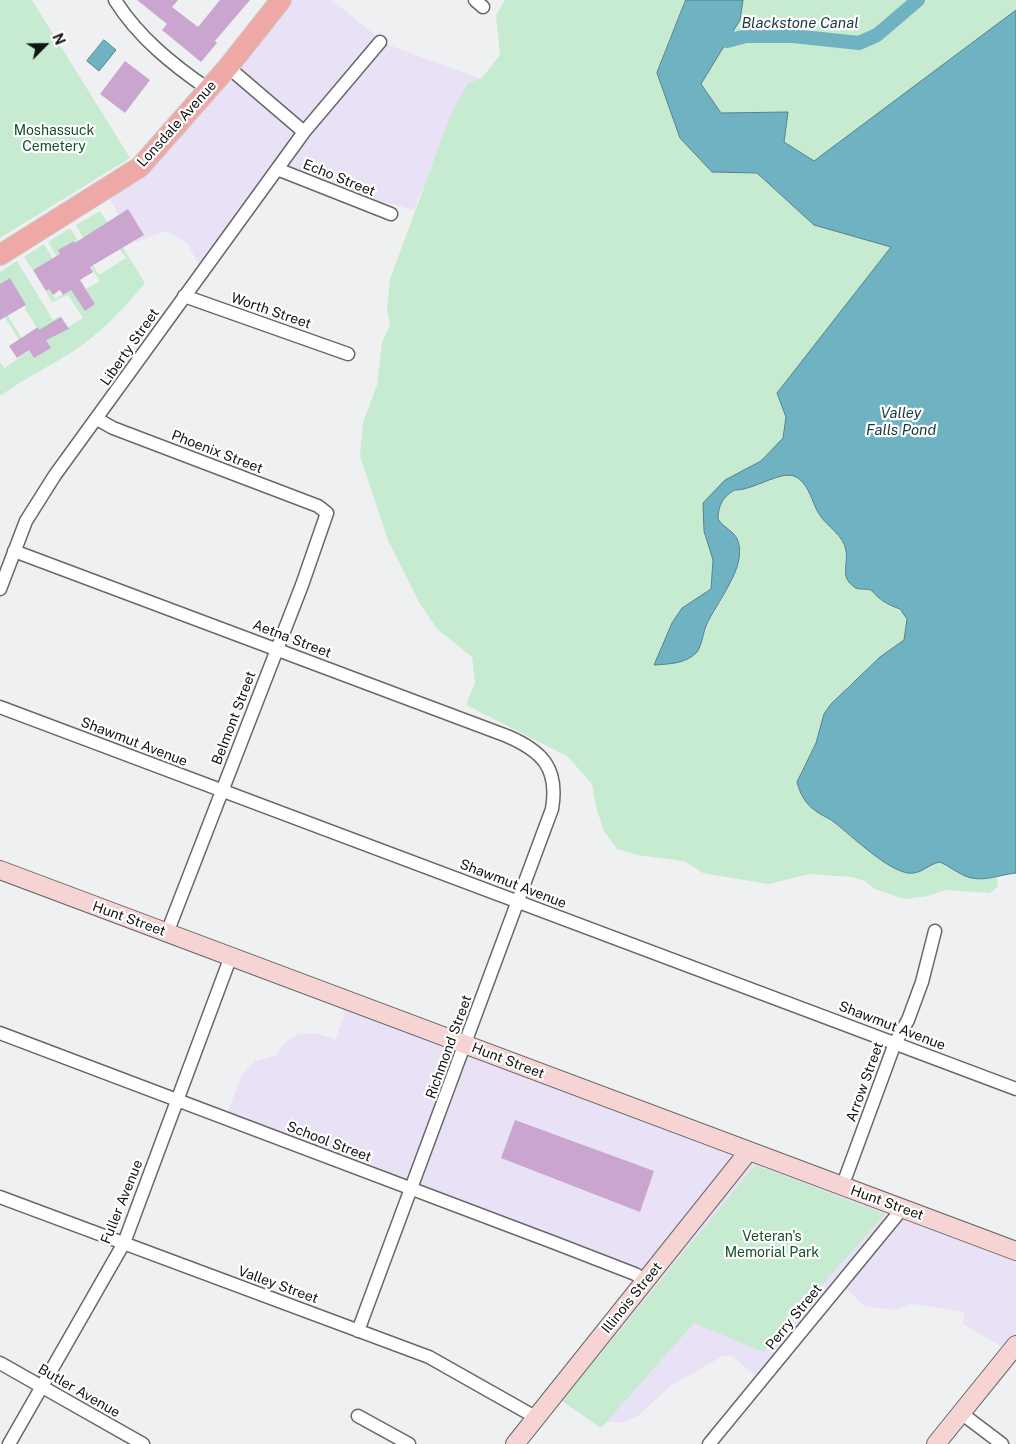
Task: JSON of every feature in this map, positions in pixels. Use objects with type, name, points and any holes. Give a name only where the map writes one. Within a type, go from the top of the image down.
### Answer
[{"type":"main road","name":"Lonsdale Avenue","points":[[0,255],[140,167],[228,67],[281,0]]},
{"type":"main road","name":"Hunt Street","points":[[0,870],[1016,1251]]},
{"type":"main road","name":"Illinois Street","points":[[515,1444],[748,1152]]},
{"type":"main road","points":[[936,1444],[1016,1345]]},
{"type":"street","points":[[115,0],[129,21],[150,43],[208,89]]},
{"type":"street","name":"Liberty Street","points":[[0,589],[26,521],[55,475],[304,132],[380,42]]},
{"type":"street","points":[[228,67],[304,132]]},
{"type":"street","name":"Echo Street","points":[[277,170],[391,214]]},
{"type":"street","name":"Worth Street","points":[[184,296],[348,354]]},
{"type":"street","name":"Phoenix Street","points":[[97,419],[113,428],[318,506],[327,513]]},
{"type":"street","name":"Belmont Street","points":[[167,933],[302,585],[327,513]]},
{"type":"street","name":"Aetna Street","points":[[14,551],[276,648],[528,745],[539,753],[549,771]]},
{"type":"street","name":"Shawmut Avenue","points":[[0,707],[1016,1089]]},
{"type":"street","name":"Richmond Street","points":[[358,1331],[552,809],[555,794],[549,771]]},
{"type":"street","name":"Arrow Street","points":[[842,1187],[895,1043],[908,1020],[922,982],[935,931]]},
{"type":"street","name":"Fuller Avenue","points":[[9,1444],[124,1243],[231,956]]},
{"type":"street","name":"School Street","points":[[0,1033],[635,1274],[646,1280]]},
{"type":"street","name":"Valley Street","points":[[0,1197],[429,1357],[537,1418]]},
{"type":"street","name":"Perry Street","points":[[709,1444],[902,1209]]},
{"type":"street","name":"Butler Avenue","points":[[0,1363],[143,1444]]},
{"type":"street","points":[[961,1414],[1002,1444]]},
{"type":"street","points":[[358,1416],[409,1444]]},
{"type":"shaded area","points":[[278,0],[332,0],[386,44],[481,79],[419,196],[414,210],[376,200],[367,207],[276,174],[202,271],[187,243],[166,231],[136,242],[126,229],[105,190]]},
{"type":"shaded area","points":[[347,1004],[1016,1256],[1016,1340],[1007,1350],[963,1324],[964,1312],[912,1304],[895,1310],[864,1306],[841,1283],[758,1378],[732,1356],[723,1356],[669,1387],[639,1415],[625,1422],[605,1422],[563,1385],[641,1280],[225,1118],[242,1075],[255,1061],[278,1055],[277,1052],[288,1040],[298,1034],[318,1034],[336,1039]]},
{"type":"green space","name":"Moshassuck Cemetery","points":[[0,0],[32,0],[130,158],[0,238]]},
{"type":"green space","points":[[505,0],[687,0],[712,172],[757,173],[814,225],[891,247],[777,393],[786,417],[783,438],[761,461],[725,480],[704,531],[713,560],[711,589],[682,608],[697,651],[706,626],[732,583],[740,553],[735,533],[718,519],[719,506],[728,494],[763,481],[789,475],[801,480],[820,516],[842,540],[846,550],[844,572],[852,586],[871,590],[890,607],[901,611],[907,619],[904,640],[880,657],[864,675],[849,685],[821,724],[816,743],[800,773],[808,804],[893,868],[909,873],[940,862],[973,877],[997,877],[998,886],[990,893],[945,890],[928,896],[904,899],[875,889],[865,881],[852,877],[809,874],[769,884],[703,873],[684,861],[637,855],[617,849],[604,831],[596,807],[592,784],[567,756],[466,705],[475,683],[472,657],[437,629],[419,602],[388,540],[360,456],[363,422],[377,385],[382,342],[390,325],[387,309],[390,279],[451,114],[468,83],[481,79],[500,55],[496,15]]},
{"type":"green space","points":[[743,0],[1016,0],[1016,10],[814,162],[784,142],[787,112],[721,113],[701,84],[740,20]]},
{"type":"green space","points":[[100,211],[145,283],[119,313],[80,347],[0,396],[0,362],[5,368],[27,352],[0,310],[0,303],[34,358],[50,348],[25,309],[26,305],[0,284],[0,272],[17,261],[53,320],[60,316],[68,327],[83,318],[68,295],[52,302],[46,291],[49,289],[55,299],[67,292],[33,270],[24,257],[44,244],[85,311],[95,304],[86,289],[100,281],[74,241],[58,250],[73,275],[70,278],[48,242],[70,228],[99,275],[126,258],[119,248],[89,249],[76,225]]},
{"type":"green space","name":"Veteran's Memorial Park","points":[[755,1165],[885,1214],[763,1352],[694,1323],[601,1428],[562,1401]]},
{"type":"water","name":"Valley Falls Pond","points":[[686,0],[743,0],[740,20],[701,84],[721,113],[788,112],[784,142],[814,161],[1016,10],[1016,873],[984,879],[971,878],[940,862],[913,873],[900,871],[880,860],[835,823],[813,809],[802,796],[797,782],[816,743],[824,714],[831,704],[880,657],[904,640],[907,619],[900,609],[884,602],[871,590],[857,588],[849,582],[845,570],[845,545],[819,514],[803,482],[794,476],[788,475],[773,478],[749,488],[735,490],[724,498],[720,506],[718,519],[737,538],[740,551],[734,574],[706,626],[697,652],[682,661],[654,665],[672,623],[682,608],[711,589],[713,560],[704,531],[703,503],[725,480],[761,461],[783,438],[786,417],[777,393],[891,247],[814,225],[757,173],[712,172],[680,138],[657,73]]},
{"type":"water","points":[[104,40],[116,50],[99,71],[87,61]]},
{"type":"building","points":[[137,0],[178,0],[172,7],[198,27],[220,0],[250,0],[215,41],[217,43],[201,62],[162,30],[167,24]]},
{"type":"building","points":[[125,61],[150,80],[125,113],[100,94]]},
{"type":"building","points":[[128,209],[144,235],[90,267],[93,272],[80,280],[95,304],[85,311],[71,290],[63,295],[60,290],[53,295],[49,289],[46,291],[33,270],[60,254],[58,250],[74,241],[75,243]]},
{"type":"building","points":[[10,278],[26,305],[0,320],[0,284]]},
{"type":"building","points":[[61,317],[69,329],[46,340],[51,348],[34,358],[29,350],[17,358],[9,346],[38,327],[39,330]]},
{"type":"building","points":[[515,1120],[654,1171],[640,1212],[501,1158]]},
{"type":"waterway","name":"Blackstone Canal","points":[[727,41],[746,36],[793,36],[859,43],[877,35],[918,0]]}]
